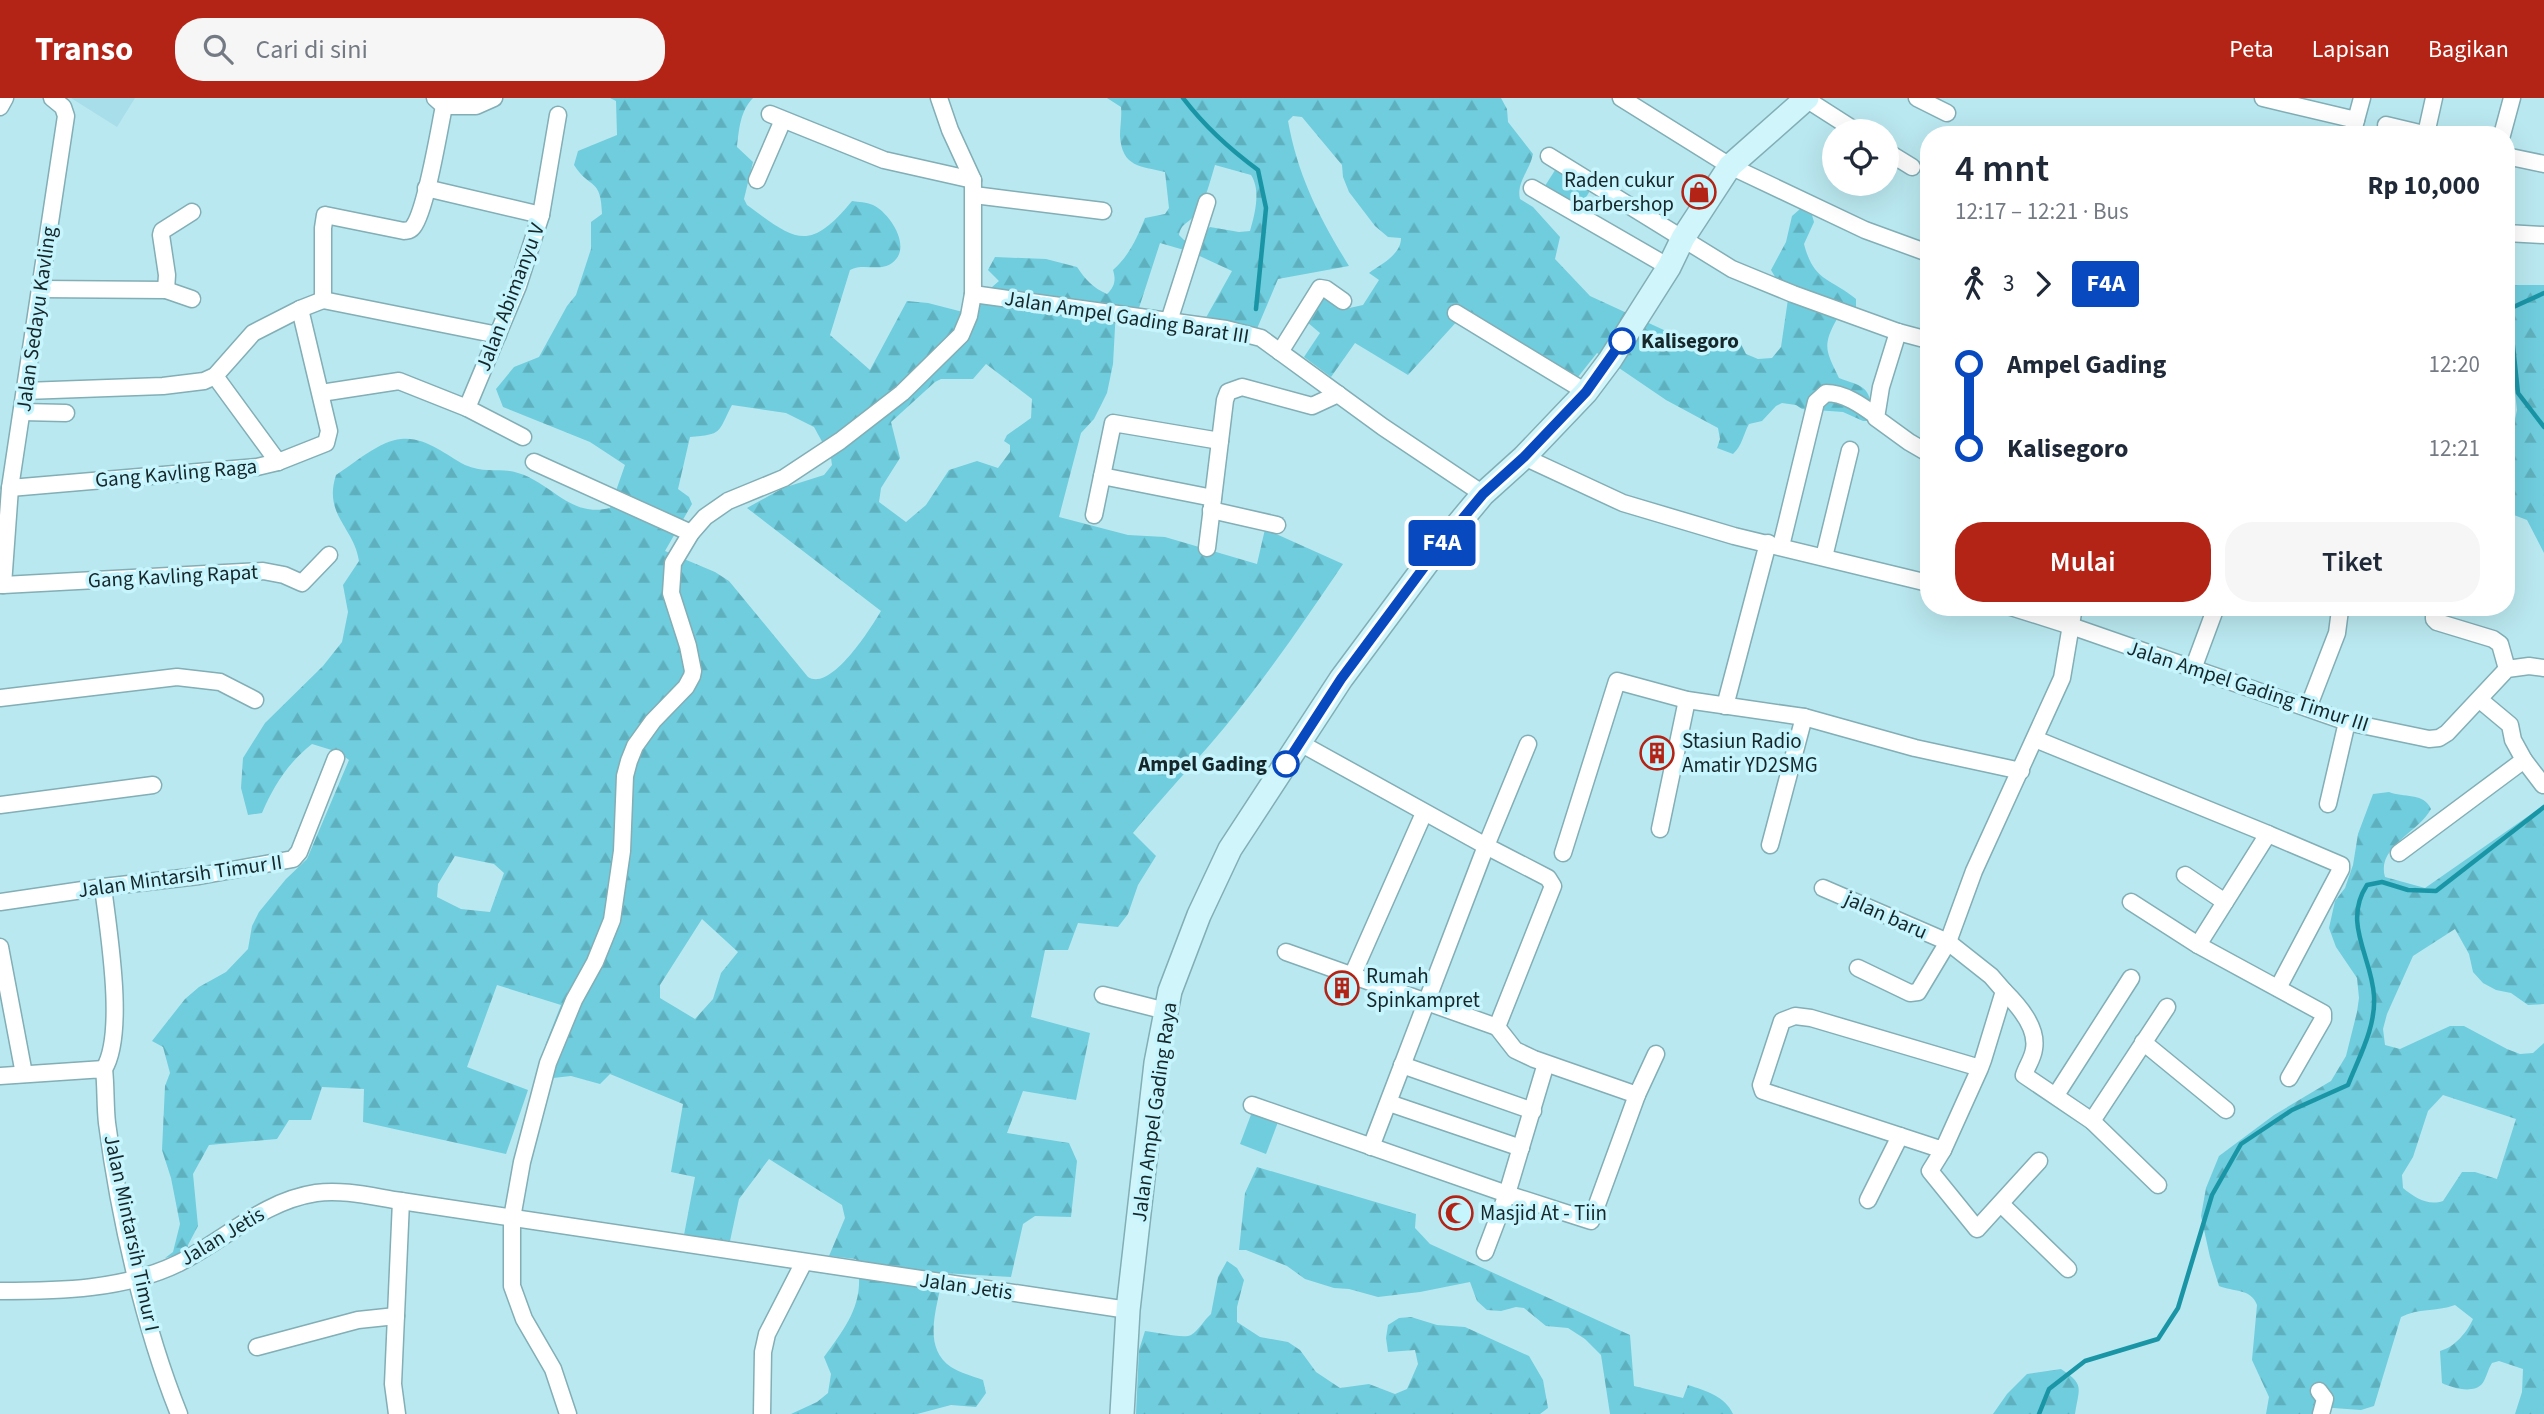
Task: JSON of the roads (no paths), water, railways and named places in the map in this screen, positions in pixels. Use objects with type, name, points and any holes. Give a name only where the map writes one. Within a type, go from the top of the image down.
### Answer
[{"type":"main road","name":"Jalan Ampel Gading Raya","points":[[1122,1414],[1128,1310],[1156,1063],[1170,990],[1199,915],[1230,849],[1341,679],[1439,547],[1483,494],[1524,457],[1586,392],[1610,360],[1730,166],[1806,99]]},
{"type":"street","points":[[0,107],[5,98]]},
{"type":"street","name":"Jalan Sedayu Kavling","points":[[2,585],[10,488],[66,116],[63,107],[52,98]]},
{"type":"street","points":[[323,300],[325,215],[409,230],[415,224],[426,188],[440,102],[476,106],[494,98]]},
{"type":"street","points":[[568,1414],[553,1369],[524,1319],[512,1286],[512,1218],[522,1162],[548,1063],[612,920],[622,851],[625,776],[629,761],[641,737],[686,687],[692,676],[688,646],[671,593],[673,563],[705,517],[728,501],[784,478],[840,441],[902,393],[961,335],[969,316],[973,294],[974,188],[939,98]]},
{"type":"street","points":[[1621,98],[1730,166],[1865,230],[1920,250]]},
{"type":"street","points":[[1917,98],[1947,113]]},
{"type":"street","points":[[2354,126],[2362,98]]},
{"type":"street","points":[[2429,126],[2434,98]]},
{"type":"street","points":[[2504,126],[2512,98]]},
{"type":"street","points":[[1806,99],[1837,119]]},
{"type":"street","points":[[2275,99],[2351,126]]},
{"type":"street","name":"Jalan Abimanyu V","points":[[470,401],[518,286],[541,215],[558,115]]},
{"type":"street","points":[[757,180],[776,117],[884,160],[974,188],[1103,211]]},
{"type":"street","points":[[2386,125],[2391,126]]},
{"type":"street","points":[[1549,156],[1732,269],[1761,282],[1920,338]]},
{"type":"street","points":[[2515,158],[2544,164]]},
{"type":"street","points":[[1899,159],[1912,167]]},
{"type":"street","points":[[426,188],[541,215]]},
{"type":"street","points":[[1532,188],[1668,267]]},
{"type":"street","points":[[1169,321],[1207,202]]},
{"type":"street","points":[[166,290],[162,231],[192,212]]},
{"type":"street","points":[[2515,233],[2544,235]]},
{"type":"street","points":[[1280,352],[1320,288],[1343,301]]},
{"type":"street","points":[[40,289],[166,290],[192,299]]},
{"type":"street","name":"Jalan Ampel Gading Barat III","points":[[973,294],[1169,321],[1261,338],[1333,396],[1483,494]]},
{"type":"street","points":[[25,391],[204,382],[215,376],[253,333],[323,300],[498,335]]},
{"type":"street","points":[[300,309],[321,393],[399,381],[470,401],[523,437]]},
{"type":"street","points":[[1456,313],[1586,392]]},
{"type":"street","points":[[1875,415],[1885,369],[1898,332]]},
{"type":"street","points":[[215,376],[278,462]]},
{"type":"street","points":[[1207,548],[1228,392],[1242,387],[1312,406],[1333,396]]},
{"type":"street","name":"Gang Kavling Raga","points":[[10,488],[257,467],[278,462],[326,443],[329,430],[321,393]]},
{"type":"street","points":[[1725,706],[1816,402],[1826,393],[1845,397],[1875,415],[1920,448]]},
{"type":"street","points":[[22,412],[66,413]]},
{"type":"street","points":[[1094,515],[1113,423],[1220,442]]},
{"type":"street","points":[[1824,557],[1850,450]]},
{"type":"street","points":[[1524,457],[1623,503],[1734,536],[1920,581]]},
{"type":"street","points":[[534,462],[691,534]]},
{"type":"street","points":[[1102,476],[1212,504],[1277,525]]},
{"type":"street","name":"Gang Kavling Rapat","points":[[2,585],[262,571],[284,575],[302,583],[329,555]]},
{"type":"street","name":"Jalan Ampel Gading Timur III","points":[[2041,616],[2347,722],[2421,738],[2439,738],[2447,733],[2507,669]]},
{"type":"street","points":[[1858,968],[1914,994],[1918,992],[1948,942],[1973,871],[2062,678],[2072,616]]},
{"type":"street","points":[[2193,669],[2213,616]]},
{"type":"street","points":[[2308,708],[2337,633],[2339,616]]},
{"type":"street","points":[[2434,616],[2437,622],[2493,639],[2500,644],[2507,669],[2529,666],[2544,668]]},
{"type":"street","points":[[0,698],[177,677],[220,682],[255,700]]},
{"type":"street","points":[[1563,853],[1617,681],[1687,700],[1804,717],[1914,748],[2021,771]]},
{"type":"street","points":[[1660,829],[1687,700]]},
{"type":"street","points":[[2480,700],[2510,725],[2513,740],[2543,785]]},
{"type":"street","points":[[1770,845],[1804,717]]},
{"type":"street","points":[[2328,804],[2347,722]]},
{"type":"street","points":[[2035,739],[2342,865],[2278,988]]},
{"type":"street","points":[[1300,743],[1424,813],[1548,878],[1553,886],[1497,1027]]},
{"type":"street","points":[[1371,1147],[1486,846],[1528,744]]},
{"type":"street","name":"Jalan Mintarsih Timur II","points":[[0,902],[199,876],[293,859],[299,852],[336,758]]},
{"type":"street","points":[[2399,853],[2524,760]]},
{"type":"street","points":[[0,804],[153,785]]},
{"type":"street","points":[[1352,976],[1424,813]]},
{"type":"street","points":[[2198,945],[2268,834]]},
{"type":"street","points":[[2185,875],[2225,902]]},
{"type":"street","name":"Jalan Mintarsih Timur I","points":[[103,887],[114,1004],[110,1051],[104,1069],[110,1140],[137,1278],[179,1414]]},
{"type":"street","name":"jalan baru","points":[[1823,888],[1948,942],[1991,976],[2017,1004],[2034,1035],[2035,1046],[2024,1075],[2056,1095]]},
{"type":"street","points":[[2131,902],[2198,945],[2323,1013],[2289,1078]]},
{"type":"street","points":[[0,947],[24,1074]]},
{"type":"street","points":[[1286,952],[1497,1027],[1516,1050],[1534,1059],[1637,1095]]},
{"type":"street","points":[[2131,978],[2056,1095],[2092,1121],[2158,1185]]},
{"type":"street","points":[[2004,991],[1980,1068],[1930,1171],[1977,1229],[2039,1161]]},
{"type":"street","points":[[1103,995],[1166,1011]]},
{"type":"street","points":[[2092,1121],[2167,1007]]},
{"type":"street","points":[[1942,1150],[1763,1091],[1761,1085],[1782,1021],[1795,1016],[1811,1018],[1980,1068]]},
{"type":"street","points":[[2143,1042],[2226,1110]]},
{"type":"street","points":[[1252,1105],[1591,1221],[1637,1095],[1656,1054]]},
{"type":"street","points":[[1402,1065],[1532,1111]]},
{"type":"street","points":[[0,1076],[104,1069]]},
{"type":"street","points":[[1485,1252],[1507,1194],[1544,1070]]},
{"type":"street","points":[[1389,1103],[1521,1147]]},
{"type":"street","points":[[1868,1200],[1900,1136]]},
{"type":"street","name":"Jalan Jetis","points":[[0,1290],[52,1291],[137,1278],[178,1263],[261,1212],[315,1193],[330,1192],[1128,1310]]},
{"type":"street","points":[[397,1414],[393,1384],[401,1201]]},
{"type":"street","points":[[2001,1204],[2068,1269]]},
{"type":"street","points":[[761,1414],[763,1352],[767,1334],[804,1262]]},
{"type":"street","points":[[257,1347],[358,1320],[396,1316]]},
{"type":"street","points":[[2319,1391],[2325,1399],[2321,1414]]},
{"type":"waterway","points":[[1183,98],[1218,137],[1258,170],[1266,208],[1256,309]]},
{"type":"waterway","points":[[2515,306],[2544,293]]},
{"type":"waterway","points":[[2515,365],[2518,393],[2544,427]]},
{"type":"waterway","points":[[2039,1414],[2049,1389],[2085,1361],[2158,1339],[2178,1308],[2212,1195],[2241,1144],[2292,1110],[2348,1085],[2366,1042],[2374,1008],[2372,982],[2360,940],[2357,913],[2367,885],[2382,882],[2408,890],[2436,891],[2544,807]]},
{"type":"place","name":"Raden cukur barbershop","points":[[1699,192]]},
{"type":"place","name":"Kalisegoro","points":[[1622,341]]},
{"type":"place","name":"Stasiun Radio Amatir YD2SMG","points":[[1657,753]]},
{"type":"place","name":"Ampel Gading","points":[[1286,764]]},
{"type":"place","name":"Rumah Spinkampret","points":[[1342,988]]},
{"type":"place","name":"Masjid At - Tiin","points":[[1456,1213]]}]
